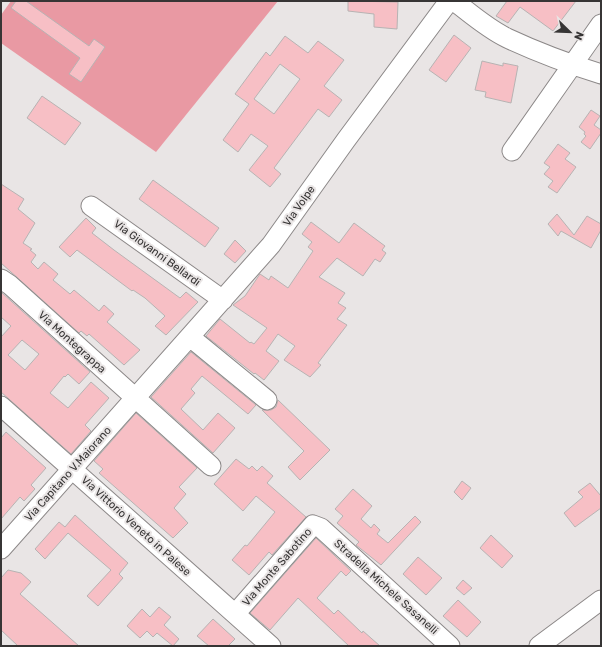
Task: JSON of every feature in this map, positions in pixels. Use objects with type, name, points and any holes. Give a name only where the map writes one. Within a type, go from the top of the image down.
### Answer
[{"type":"street","name":"Via Volpe","points":[[135,399],[271,245],[346,140],[449,1]]},
{"type":"street","points":[[454,1],[506,38],[571,64],[601,74]]},
{"type":"street","points":[[512,150],[571,64],[601,24]]},
{"type":"street","name":"Via Giovanni Bellardi","points":[[91,206],[223,300]]},
{"type":"street","name":"Via Montegrappa","points":[[6,282],[135,399],[212,466]]},
{"type":"street","points":[[190,338],[268,400]]},
{"type":"street","name":"Via Capitano V.Maiorano","points":[[1,549],[135,399]]},
{"type":"street","name":"Via Vittorio Veneto in Palese","points":[[2,410],[235,614],[260,643]]},
{"type":"street","name":"Via Monte Sabotino","points":[[235,614],[313,525],[321,528]]},
{"type":"street","name":"Stradella Michele Sasanelli","points":[[321,528],[450,646]]},
{"type":"street","points":[[539,646],[601,600]]},
{"type":"shaded area","points":[[11,1],[278,1],[156,152],[1,43],[1,15]]},
{"type":"building","points":[[16,1],[26,1],[89,46],[94,39],[105,47],[81,82],[69,74],[80,58],[11,8]]},
{"type":"building","points":[[348,1],[398,2],[397,29],[374,27],[374,14],[348,11]]},
{"type":"building","points":[[507,1],[576,1],[553,31],[520,7],[508,23],[496,16]]},
{"type":"building","points":[[454,35],[471,48],[446,82],[429,70]]},
{"type":"building","points":[[285,36],[308,53],[318,41],[344,60],[324,86],[342,100],[329,117],[318,109],[274,168],[281,174],[270,187],[249,170],[268,146],[251,134],[238,152],[223,140],[249,104],[235,94],[266,52],[270,56]],"holes":[[[280,64],[300,79],[274,114],[254,99]]]},
{"type":"building","points":[[482,61],[503,66],[503,63],[518,66],[511,103],[485,97],[486,92],[475,90]]},
{"type":"building","points":[[42,96],[81,123],[65,145],[27,118]]},
{"type":"building","points":[[591,110],[600,116],[594,125],[601,130],[601,133],[590,149],[581,142],[586,136],[584,134],[585,132],[579,127]]},
{"type":"building","points":[[558,144],[570,153],[565,159],[576,167],[557,193],[548,187],[553,181],[544,174],[550,167],[544,163]]},
{"type":"building","points":[[153,180],[219,228],[205,247],[139,199]]},
{"type":"building","points":[[1,184],[24,199],[18,209],[35,223],[23,243],[32,249],[30,250],[36,255],[31,262],[38,269],[44,262],[58,274],[53,280],[70,294],[74,290],[99,311],[104,305],[114,314],[107,322],[140,350],[124,365],[89,334],[87,336],[81,331],[79,333],[1,263]]},
{"type":"building","points":[[557,214],[574,235],[587,216],[601,224],[601,230],[591,248],[561,231],[558,236],[548,224]]},
{"type":"building","points":[[86,218],[96,228],[92,233],[114,250],[180,298],[186,292],[198,302],[166,335],[155,326],[165,316],[145,298],[133,290],[132,291],[77,250],[70,257],[59,247]]},
{"type":"building","points":[[311,222],[339,243],[354,223],[385,246],[382,250],[386,253],[380,262],[375,259],[363,276],[337,258],[319,277],[345,293],[338,303],[346,308],[337,319],[347,325],[318,363],[321,365],[310,377],[284,360],[295,346],[278,334],[266,351],[279,361],[264,380],[255,373],[254,374],[206,336],[220,319],[250,343],[251,342],[254,344],[267,328],[233,305],[245,296],[260,274],[269,280],[271,276],[288,288],[313,251],[308,247],[312,242],[302,234]]},
{"type":"building","points":[[235,240],[246,251],[235,263],[224,254]]},
{"type":"building","points":[[1,292],[90,372],[79,384],[68,374],[65,377],[64,376],[50,393],[68,408],[91,382],[109,398],[85,425],[91,431],[71,454],[1,392],[1,337],[11,326],[1,317]],"holes":[[[22,340],[39,354],[25,370],[8,355]]]},
{"type":"building","points":[[191,352],[256,405],[248,414],[202,376],[191,389],[195,393],[181,409],[203,430],[218,413],[235,428],[213,453],[151,397]]},
{"type":"building","points":[[278,400],[330,450],[300,480],[288,467],[304,451],[262,410],[271,410],[276,407]]},
{"type":"building","points":[[136,413],[197,468],[179,487],[186,494],[174,508],[188,523],[173,538],[99,473],[103,469],[94,461]]},
{"type":"building","points":[[6,432],[46,468],[31,485],[35,489],[24,501],[20,497],[1,519],[1,438]]},
{"type":"building","points":[[236,459],[249,469],[252,466],[257,471],[262,466],[273,476],[267,483],[306,517],[272,555],[269,552],[249,575],[232,560],[245,545],[247,546],[275,512],[256,496],[243,511],[214,484]]},
{"type":"building","points":[[462,481],[471,488],[462,500],[454,492]]},
{"type":"building","points":[[590,483],[601,496],[601,508],[575,527],[564,513],[583,497],[578,492]]},
{"type":"building","points":[[353,489],[372,506],[361,519],[371,528],[374,524],[380,530],[377,534],[388,543],[415,516],[421,522],[381,565],[356,545],[359,542],[337,523],[343,516],[335,509]]},
{"type":"building","points":[[75,515],[128,563],[119,574],[123,578],[98,606],[87,596],[111,570],[68,533],[45,559],[35,549],[59,522],[65,527]]},
{"type":"building","points":[[491,535],[513,556],[502,568],[480,548]]},
{"type":"building","points":[[316,538],[351,571],[346,576],[341,571],[317,598],[334,614],[338,610],[362,633],[363,631],[380,646],[349,646],[298,598],[270,630],[250,613]]},
{"type":"building","points":[[418,557],[442,578],[426,595],[403,574]]},
{"type":"building","points":[[8,570],[21,573],[31,582],[20,594],[79,646],[18,646],[1,630],[1,578]]},
{"type":"building","points":[[463,580],[472,588],[464,595],[456,588]]},
{"type":"building","points":[[458,600],[481,622],[467,637],[443,616]]},
{"type":"building","points":[[159,607],[171,617],[164,625],[179,639],[173,646],[157,633],[153,637],[147,631],[140,638],[127,626],[142,609],[150,617]]},
{"type":"building","points":[[213,619],[235,639],[228,646],[209,646],[197,636]]}]
